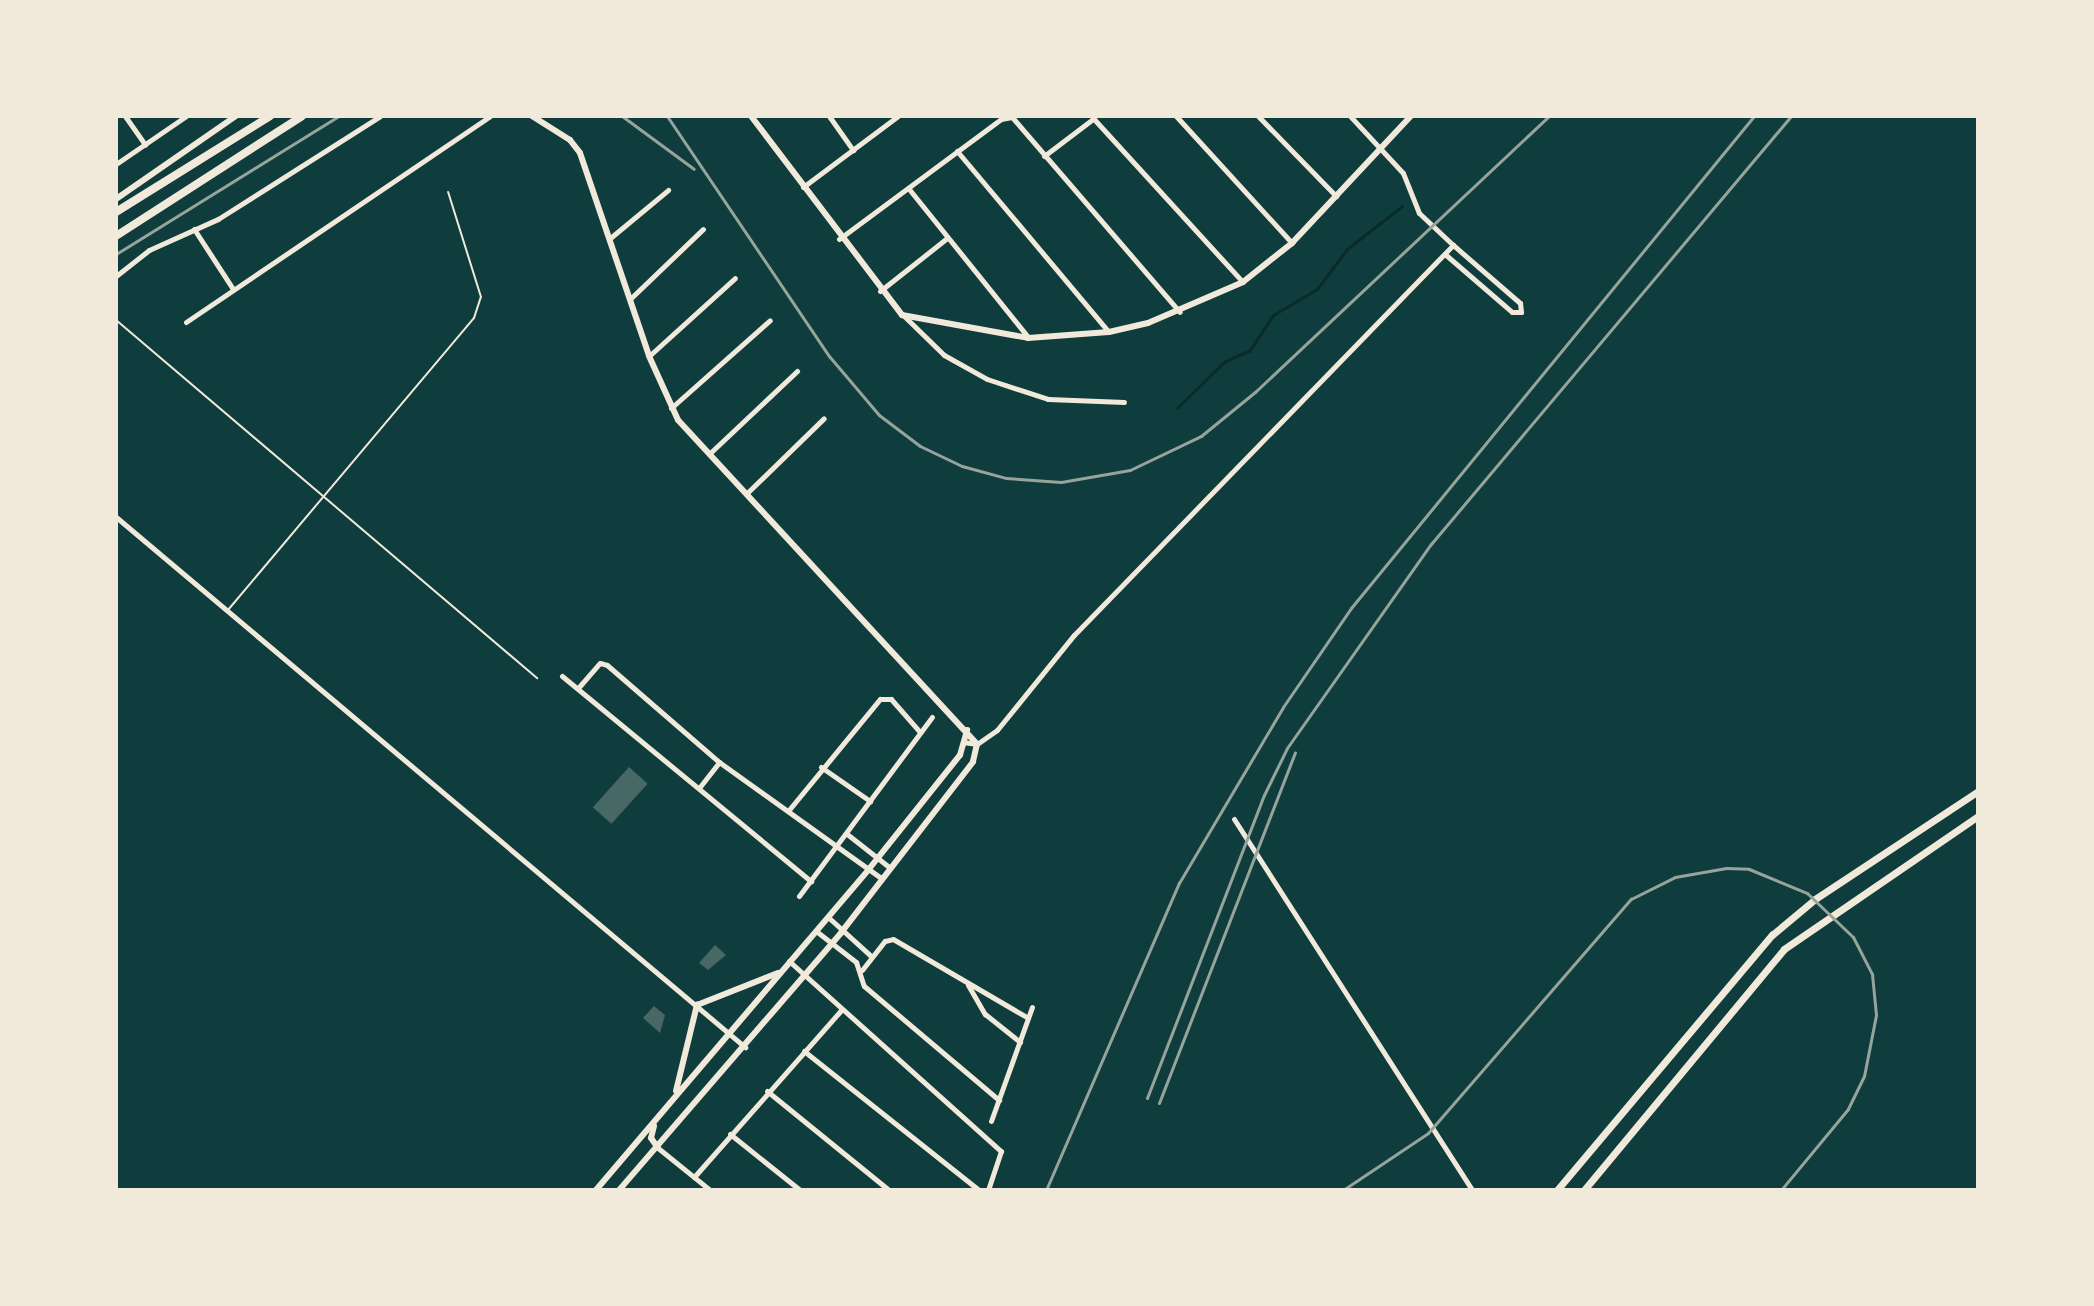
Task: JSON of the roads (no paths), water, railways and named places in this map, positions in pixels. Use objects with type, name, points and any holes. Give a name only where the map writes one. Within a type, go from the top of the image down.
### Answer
[{"type":"highway","points":[[116,212],[270,116]]},
{"type":"highway","points":[[116,236],[302,116]]},
{"type":"main road","points":[[1555,1190],[1766,941],[1815,899],[1978,791]]},
{"type":"main road","points":[[1584,1190],[1784,949],[1978,816]]},
{"type":"street","points":[[125,116],[145,145]]},
{"type":"street","points":[[116,164],[186,116]]},
{"type":"street","points":[[116,199],[236,116]]},
{"type":"street","points":[[116,276],[149,250],[194,229],[380,116]]},
{"type":"street","points":[[186,322],[490,116]]},
{"type":"street","points":[[532,116],[576,146],[670,409],[977,744]]},
{"type":"street","points":[[751,116],[880,291],[944,355],[987,379],[1048,399],[1124,402]]},
{"type":"street","points":[[829,116],[853,150]]},
{"type":"street","points":[[803,188],[898,116]]},
{"type":"street","points":[[1176,116],[1292,243]]},
{"type":"street","points":[[1258,116],[1336,196]]},
{"type":"street","points":[[1350,116],[1382,146],[1403,173],[1419,213],[1520,303],[1521,312],[1512,312],[1446,255]]},
{"type":"street","points":[[902,315],[1028,338],[1109,332],[1180,312],[1243,282],[1292,243],[1411,116]]},
{"type":"street","points":[[839,239],[1008,117],[1180,312]]},
{"type":"street","points":[[1044,156],[1095,117],[1243,282]]},
{"type":"street","points":[[957,151],[1109,332]]},
{"type":"street","points":[[909,188],[1028,338]]},
{"type":"street","points":[[609,239],[668,190]]},
{"type":"street","points":[[194,229],[233,289]]},
{"type":"street","points":[[630,299],[703,229]]},
{"type":"street","points":[[880,291],[947,238]]},
{"type":"street","points":[[619,1190],[805,978],[973,762],[977,744],[997,730],[1074,635],[1453,245]]},
{"type":"street","points":[[1461,266],[1468,257]]},
{"type":"street","points":[[649,356],[735,278]]},
{"type":"street","points":[[1485,288],[1493,279]]},
{"type":"street","points":[[670,409],[770,320]]},
{"type":"street","points":[[709,454],[797,371]]},
{"type":"street","points":[[747,493],[824,418]]},
{"type":"street","points":[[116,517],[745,1047]]},
{"type":"street","points":[[578,688],[598,665],[607,665],[719,762],[839,846],[879,881]]},
{"type":"street","points":[[562,676],[811,881]]},
{"type":"street","points":[[788,811],[821,766],[883,698],[891,699],[920,732]]},
{"type":"street","points":[[799,896],[932,717]]},
{"type":"street","points":[[596,1190],[867,871],[960,755],[967,730]]},
{"type":"street","points":[[963,742],[977,744]]},
{"type":"street","points":[[699,788],[719,762]]},
{"type":"street","points":[[821,766],[870,801]]},
{"type":"street","points":[[1234,819],[1472,1190]]},
{"type":"street","points":[[847,834],[891,865]]},
{"type":"street","points":[[828,917],[841,933],[872,957]]},
{"type":"street","points":[[816,931],[862,970],[864,986],[999,1100]]},
{"type":"street","points":[[862,970],[893,939],[1028,1018]]},
{"type":"street","points":[[788,961],[999,1148],[1001,1161],[988,1190]]},
{"type":"street","points":[[697,1005],[779,973]]},
{"type":"street","points":[[968,985],[985,1014],[1020,1042]]},
{"type":"street","points":[[674,1098],[697,1005]]},
{"type":"street","points":[[991,1121],[1032,1007]]},
{"type":"street","points":[[694,1177],[841,1010]]},
{"type":"street","points":[[804,1051],[979,1190]]},
{"type":"street","points":[[767,1091],[889,1190]]},
{"type":"street","points":[[662,1112],[651,1136],[658,1148],[710,1190]]},
{"type":"street","points":[[730,1134],[800,1190]]},
{"type":"lane","points":[[226,611],[479,309],[481,297],[448,192]]},
{"type":"lane","points":[[116,320],[324,493],[537,678]]},
{"type":"waterway","points":[[1177,408],[1225,361],[1249,351],[1273,315],[1317,289],[1347,249],[1402,206]]},
{"type":"railway","points":[[116,254],[339,116]]},
{"type":"railway","points":[[622,116],[694,169]]},
{"type":"railway","points":[[667,116],[829,356],[879,415],[920,446],[962,466],[1006,478],[1061,482],[1130,470],[1201,436],[1255,392],[1549,116]]},
{"type":"railway","points":[[1046,1190],[1179,883],[1283,707],[1351,608],[1754,116]]},
{"type":"railway","points":[[1147,1098],[1264,795],[1287,748],[1431,544],[1791,116]]},
{"type":"railway","points":[[1159,1103],[1295,752]]},
{"type":"railway","points":[[1343,1190],[1428,1133],[1631,899],[1675,877],[1726,868],[1749,869],[1807,893],[1853,937],[1872,974],[1876,1015],[1864,1076],[1848,1109],[1781,1190]]}]
